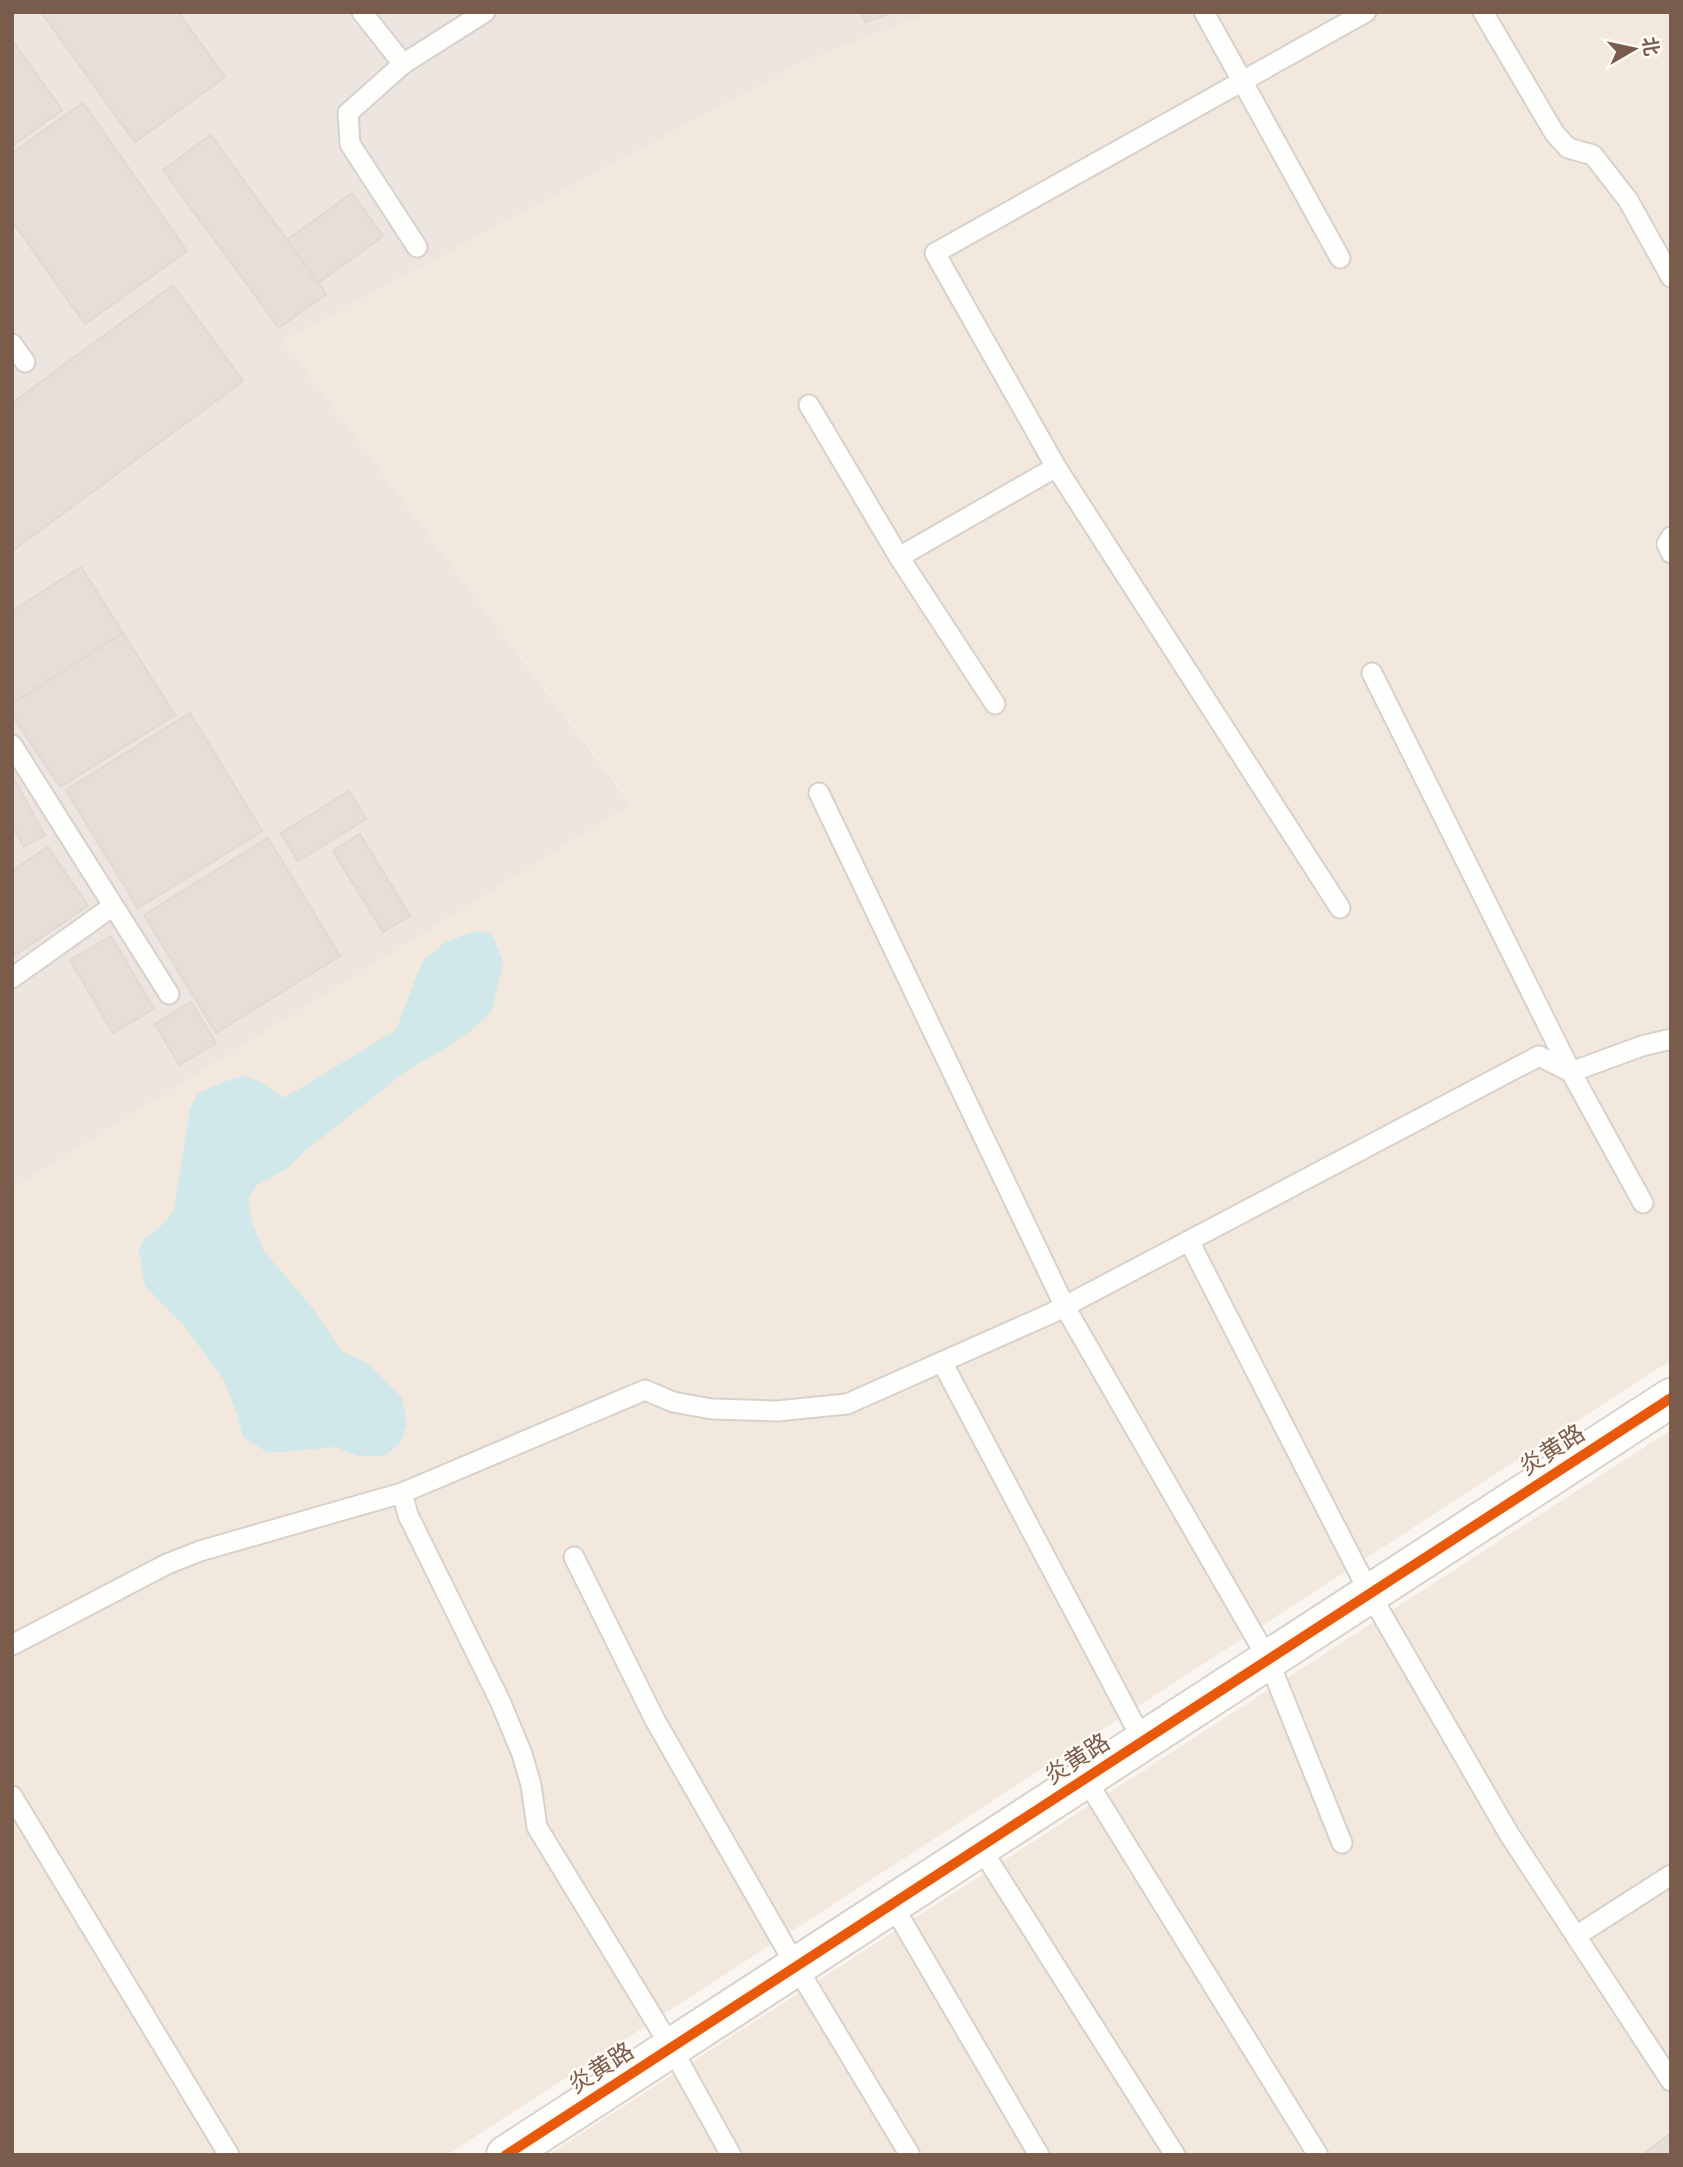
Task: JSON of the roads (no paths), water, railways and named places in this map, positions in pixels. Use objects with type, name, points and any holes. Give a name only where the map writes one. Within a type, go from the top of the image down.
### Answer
[{"type":"street","name":"炎黄路","points":[[506,2155],[1671,1398]]},
{"type":"lane","points":[[362,12],[403,64]]},
{"type":"lane","points":[[417,247],[350,144],[348,114],[403,64],[485,12]]},
{"type":"lane","points":[[1204,12],[1340,258]]},
{"type":"lane","points":[[1340,908],[1056,467],[935,253],[1366,12]]},
{"type":"lane","points":[[1483,12],[1555,134],[1568,148],[1593,155],[1628,200],[1671,277]]},
{"type":"lane","points":[[12,344],[25,362]]},
{"type":"lane","points":[[809,405],[899,557],[995,704]]},
{"type":"lane","points":[[899,557],[1056,467]]},
{"type":"lane","points":[[1671,537],[1667,544],[1671,553]]},
{"type":"lane","points":[[1372,673],[1571,1072],[1643,1203]]},
{"type":"lane","points":[[12,745],[169,995]]},
{"type":"lane","points":[[819,793],[1065,1307],[1268,1659],[1342,1843]]},
{"type":"lane","points":[[12,978],[113,906]]},
{"type":"lane","points":[[12,1645],[167,1564],[214,1547],[402,1493],[645,1390],[673,1402],[712,1409],[777,1411],[847,1404],[1065,1307],[1539,1056],[1571,1072],[1642,1046],[1671,1039]]},
{"type":"lane","points":[[1189,1241],[1370,1594],[1510,1834],[1671,2081]]},
{"type":"lane","points":[[942,1362],[1143,1741]]},
{"type":"lane","points":[[402,1493],[408,1515],[500,1701],[522,1754],[531,1785],[537,1827],[671,2048],[730,2155]]},
{"type":"lane","points":[[574,1557],[655,1720],[796,1966],[910,2155]]},
{"type":"lane","points":[[1085,1778],[1318,2155]]},
{"type":"lane","points":[[12,1796],[229,2155]]},
{"type":"lane","points":[[980,1847],[1175,2155]]},
{"type":"lane","points":[[1577,1936],[1671,1875]]},
{"type":"lane","points":[[892,1904],[1039,2155]]},
{"type":"water","points":[[475,931],[492,934],[503,962],[492,1011],[473,1029],[446,1048],[409,1069],[306,1150],[287,1169],[258,1184],[248,1199],[251,1219],[263,1250],[311,1306],[342,1351],[367,1363],[402,1398],[407,1425],[400,1444],[384,1456],[358,1456],[336,1447],[268,1453],[243,1437],[224,1380],[185,1327],[145,1286],[139,1251],[144,1239],[160,1227],[174,1211],[190,1108],[199,1093],[244,1076],[261,1082],[284,1098],[396,1030],[422,962],[444,943]]}]
